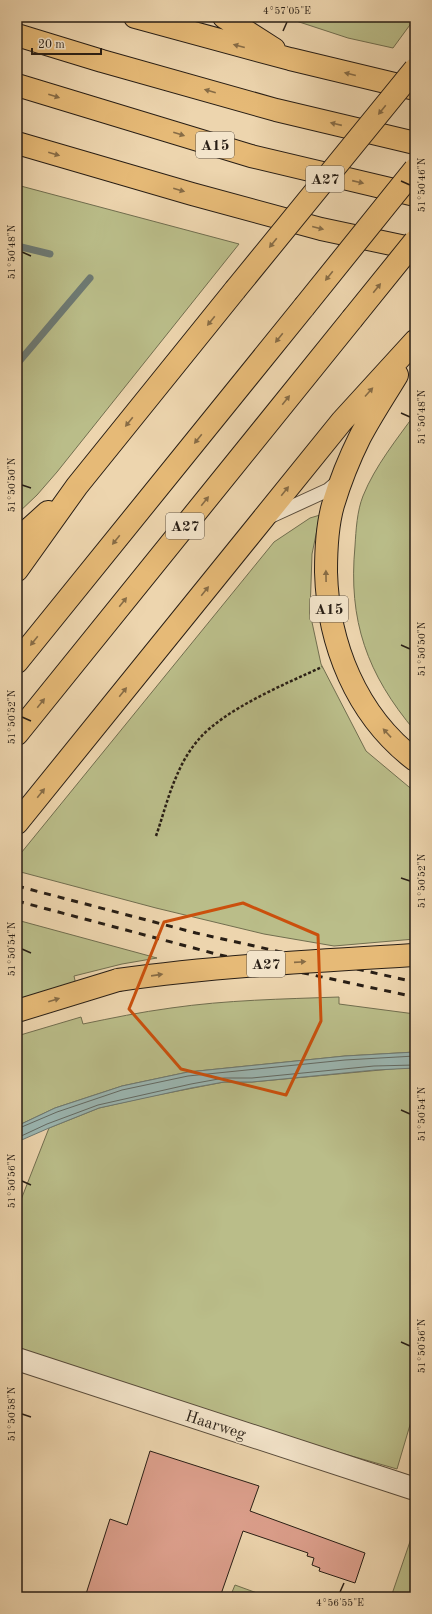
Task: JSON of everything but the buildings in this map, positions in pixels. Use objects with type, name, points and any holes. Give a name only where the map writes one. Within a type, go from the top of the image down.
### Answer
[{"type":"highway","points":[[135,17],[290,59],[415,89]]},
{"type":"highway","points":[[224,17],[290,59]]},
{"type":"highway","points":[[17,35],[276,110],[415,143]]},
{"type":"highway","name":"A27","points":[[17,570],[77,486],[415,69]]},
{"type":"highway","name":"A15","points":[[17,85],[251,156],[415,195]]},
{"type":"highway","points":[[17,142],[192,194],[321,229],[415,249]]},
{"type":"highway","name":"A27","points":[[17,662],[415,169]]},
{"type":"highway","name":"A27","points":[[17,734],[415,240]]},
{"type":"highway","points":[[17,823],[342,421],[415,341]]},
{"type":"highway","name":"A15","points":[[415,345],[360,437],[342,478],[328,529],[326,556],[326,592],[341,659],[352,684],[368,711],[386,733],[415,760]]},
{"type":"highway","name":"A27","points":[[17,540],[77,486]]},
{"type":"highway","name":"A27","points":[[17,1011],[118,980],[237,966],[415,955]]},
{"type":"street","name":"Haarweg","points":[[17,1359],[415,1489]]},
{"type":"lane","points":[[260,521],[328,490],[342,478]]},
{"type":"path","points":[[156,836],[177,775],[199,739],[214,725],[236,710],[266,694],[341,659]]},
{"type":"highlighted area","points":[[243,903],[318,935],[321,1021],[286,1095],[181,1069],[129,1009],[164,922]]},
{"type":"green space","points":[[284,17],[415,18],[393,48],[348,38]]},
{"type":"green space","points":[[17,185],[239,244],[57,472],[37,495],[17,514]]},
{"type":"green space","points":[[415,414],[415,731],[398,710],[384,689],[364,645],[358,622],[354,573],[357,521],[363,496],[380,463]]},
{"type":"green space","points":[[320,515],[312,554],[310,613],[321,664],[366,751],[415,792],[415,939],[334,946],[264,934],[156,908],[17,871],[17,858],[274,542],[310,518]]},
{"type":"green space","points":[[17,920],[157,958],[122,964],[74,976],[76,985],[17,1001]]},
{"type":"green space","points":[[339,997],[339,1004],[415,1014],[415,1052],[345,1056],[188,1072],[122,1086],[55,1108],[17,1126],[17,1036],[81,1017],[83,1024],[138,1013],[192,1005],[255,1000]]},
{"type":"green space","points":[[415,1068],[415,1408],[397,1469],[310,1444],[17,1349],[17,1210],[49,1128],[99,1108],[224,1082],[252,1082]]},
{"type":"green space","points":[[415,1527],[415,1597],[391,1597]]},
{"type":"green space","points":[[235,1585],[268,1597],[230,1597]]},
{"type":"water","points":[[415,1052],[415,1068],[375,1070],[252,1082],[224,1082],[191,1088],[99,1108],[17,1142],[17,1126],[55,1108],[122,1086],[188,1072],[345,1056]]},
{"type":"waterway","points":[[17,246],[50,254]]},
{"type":"waterway","points":[[17,364],[90,278]]},
{"type":"railway","points":[[17,886],[196,933],[415,982]]},
{"type":"railway","points":[[17,901],[220,955],[415,997]]}]
